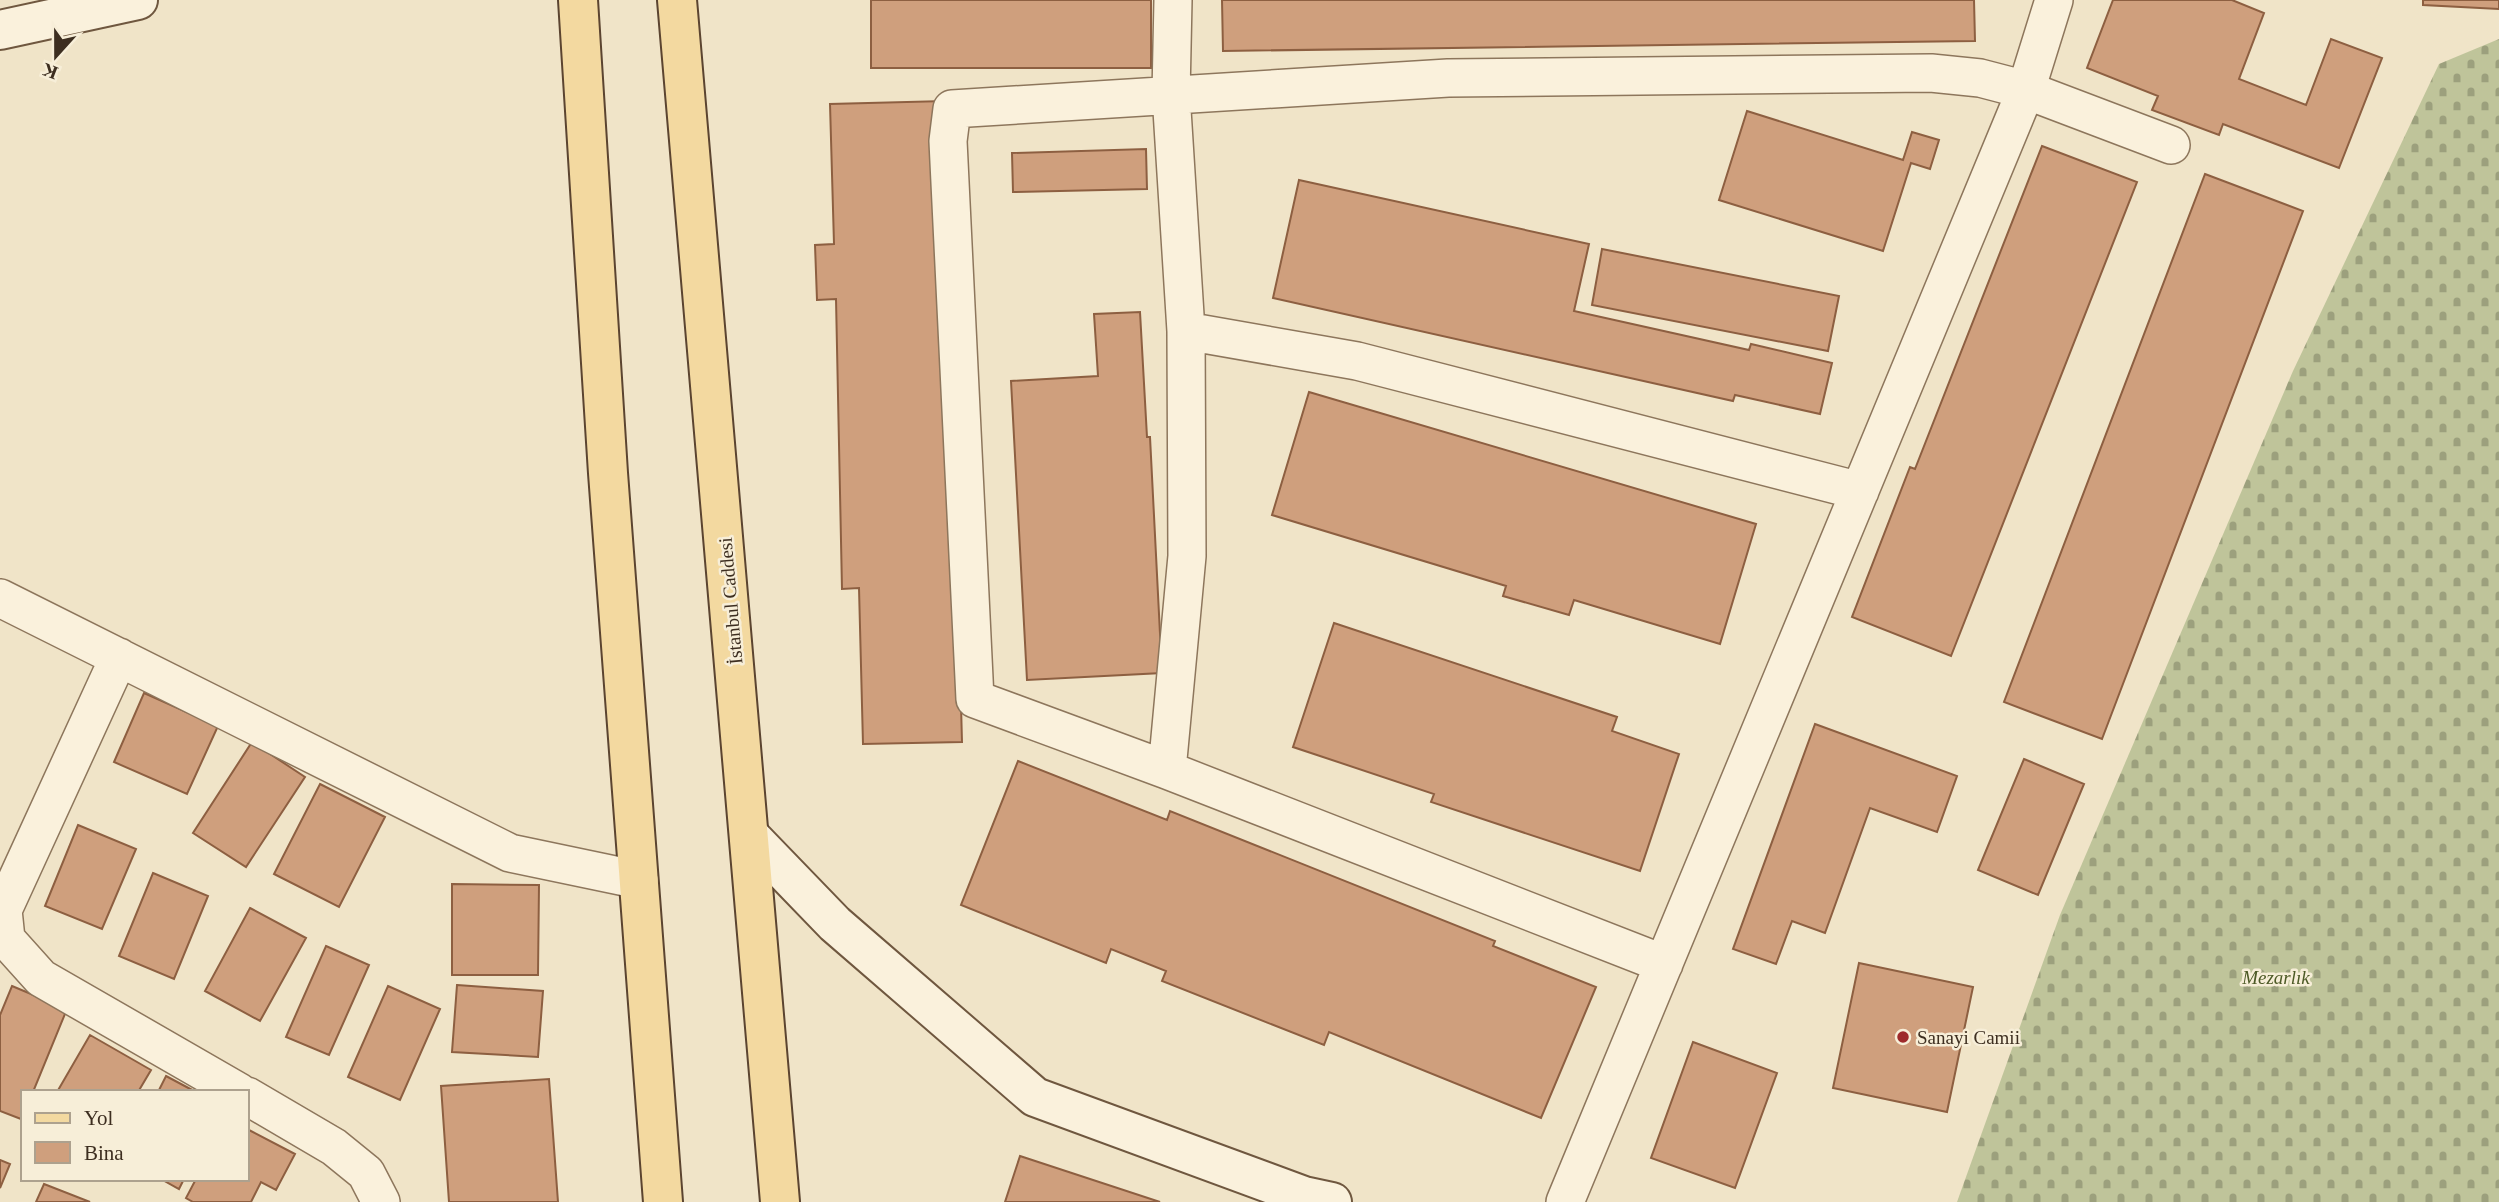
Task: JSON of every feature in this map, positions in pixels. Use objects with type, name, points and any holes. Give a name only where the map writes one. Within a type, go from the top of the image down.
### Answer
[{"type":"main road","points":[[578,0],[607,459],[663,1202]]},
{"type":"main road","name":"İstanbul Caddesi","points":[[677,0],[780,1202]]},
{"type":"street","points":[[0,30],[138,0]]},
{"type":"street","points":[[1167,770],[1187,556],[1186,331],[1171,94],[1172,0]]},
{"type":"street","points":[[1565,1202],[2026,89],[2054,0]]},
{"type":"street","points":[[1664,964],[1167,770],[975,699],[948,141],[952,109],[1448,78],[1931,73],[1980,78],[2026,89],[2171,145]]},
{"type":"street","points":[[1186,331],[1357,361],[1860,491]]},
{"type":"street","points":[[0,598],[510,853],[639,880]]},
{"type":"street","points":[[118,657],[3,910],[3,937],[41,978],[236,1090]]},
{"type":"street","points":[[749,835],[835,924],[1035,1097],[1304,1196],[1332,1202]]},
{"type":"street","points":[[248,1097],[334,1147],[366,1173],[381,1202]]},
{"type":"green space","name":"Mezarlık","points":[[2499,39],[2499,1202],[1957,1202],[2060,915],[2293,371],[2439,64]]},
{"type":"building","points":[[871,0],[1151,0],[1151,68],[871,68]]},
{"type":"building","points":[[1222,0],[1974,0],[1975,41],[1223,51]]},
{"type":"building","points":[[2113,0],[2232,0],[2264,13],[2239,79],[2306,105],[2331,39],[2382,58],[2339,168],[2223,124],[2219,135],[2152,110],[2158,96],[2087,68]]},
{"type":"building","points":[[2423,0],[2499,0],[2499,9],[2423,5]]},
{"type":"building","points":[[945,101],[962,742],[863,744],[859,588],[842,589],[836,299],[817,300],[815,245],[834,244],[830,104]]},
{"type":"building","points":[[1747,111],[1903,160],[1912,132],[1939,140],[1930,169],[1911,163],[1883,251],[1719,200]]},
{"type":"building","points":[[2042,146],[2137,182],[1951,656],[1852,617],[1910,467],[1915,469]]},
{"type":"building","points":[[1146,149],[1147,189],[1013,192],[1012,153]]},
{"type":"building","points":[[2205,174],[2303,211],[2102,739],[2004,702]]},
{"type":"building","points":[[1299,180],[1589,244],[1574,311],[1749,350],[1751,344],[1832,363],[1820,414],[1735,395],[1733,401],[1273,298]]},
{"type":"building","points":[[1602,249],[1839,296],[1828,351],[1592,305]]},
{"type":"building","points":[[1140,312],[1147,437],[1150,437],[1162,673],[1027,680],[1011,381],[1098,376],[1094,314]]},
{"type":"building","points":[[1309,392],[1756,524],[1720,644],[1574,600],[1569,615],[1503,596],[1506,586],[1272,515]]},
{"type":"building","points":[[1334,623],[1617,717],[1612,731],[1679,754],[1640,871],[1431,802],[1434,794],[1293,747]]},
{"type":"building","points":[[144,693],[218,726],[187,794],[114,762]]},
{"type":"building","points":[[1815,724],[1957,776],[1937,832],[1870,808],[1825,933],[1792,921],[1776,964],[1733,949]]},
{"type":"building","points":[[252,742],[305,777],[246,867],[193,833]]},
{"type":"building","points":[[2024,759],[2084,784],[2038,895],[1978,870]]},
{"type":"building","points":[[1018,761],[1167,820],[1170,811],[1495,941],[1493,946],[1596,987],[1541,1118],[1329,1032],[1324,1045],[1162,981],[1166,971],[1111,949],[1106,963],[961,905]]},
{"type":"building","points":[[320,784],[385,817],[339,907],[274,874]]},
{"type":"building","points":[[78,825],[136,849],[102,929],[45,906]]},
{"type":"building","points":[[153,873],[208,896],[174,979],[119,956]]},
{"type":"building","points":[[452,884],[539,885],[538,975],[452,975]]},
{"type":"building","points":[[250,908],[306,938],[260,1021],[205,991]]},
{"type":"building","points":[[326,946],[369,965],[329,1055],[286,1037]]},
{"type":"building","name":"Sanayi Camii","points":[[1859,963],[1973,987],[1947,1112],[1833,1088]]},
{"type":"building","points":[[457,985],[543,991],[538,1057],[452,1052]]},
{"type":"building","points":[[12,986],[67,1009],[34,1090],[21,1090],[21,1119],[0,1111],[0,1015]]},
{"type":"building","points":[[388,986],[440,1009],[400,1100],[348,1077]]},
{"type":"building","points":[[90,1035],[151,1070],[139,1090],[58,1090]]},
{"type":"building","points":[[1693,1042],[1777,1073],[1735,1188],[1651,1158]]},
{"type":"building","points":[[166,1076],[192,1090],[159,1090]]},
{"type":"building","points":[[549,1079],[558,1202],[449,1202],[441,1086]]},
{"type":"building","points":[[248,1130],[295,1154],[276,1190],[261,1182],[251,1202],[193,1202],[186,1198],[195,1181],[248,1181]]},
{"type":"building","points":[[1020,1156],[1160,1202],[1005,1202]]},
{"type":"building","points":[[0,1160],[10,1164],[0,1188]]},
{"type":"building","points":[[165,1181],[183,1181],[179,1189]]},
{"type":"building","points":[[44,1184],[90,1202],[36,1202]]},
{"type":"place","name":"Sanayi Camii","points":[[1903,1037]]}]
